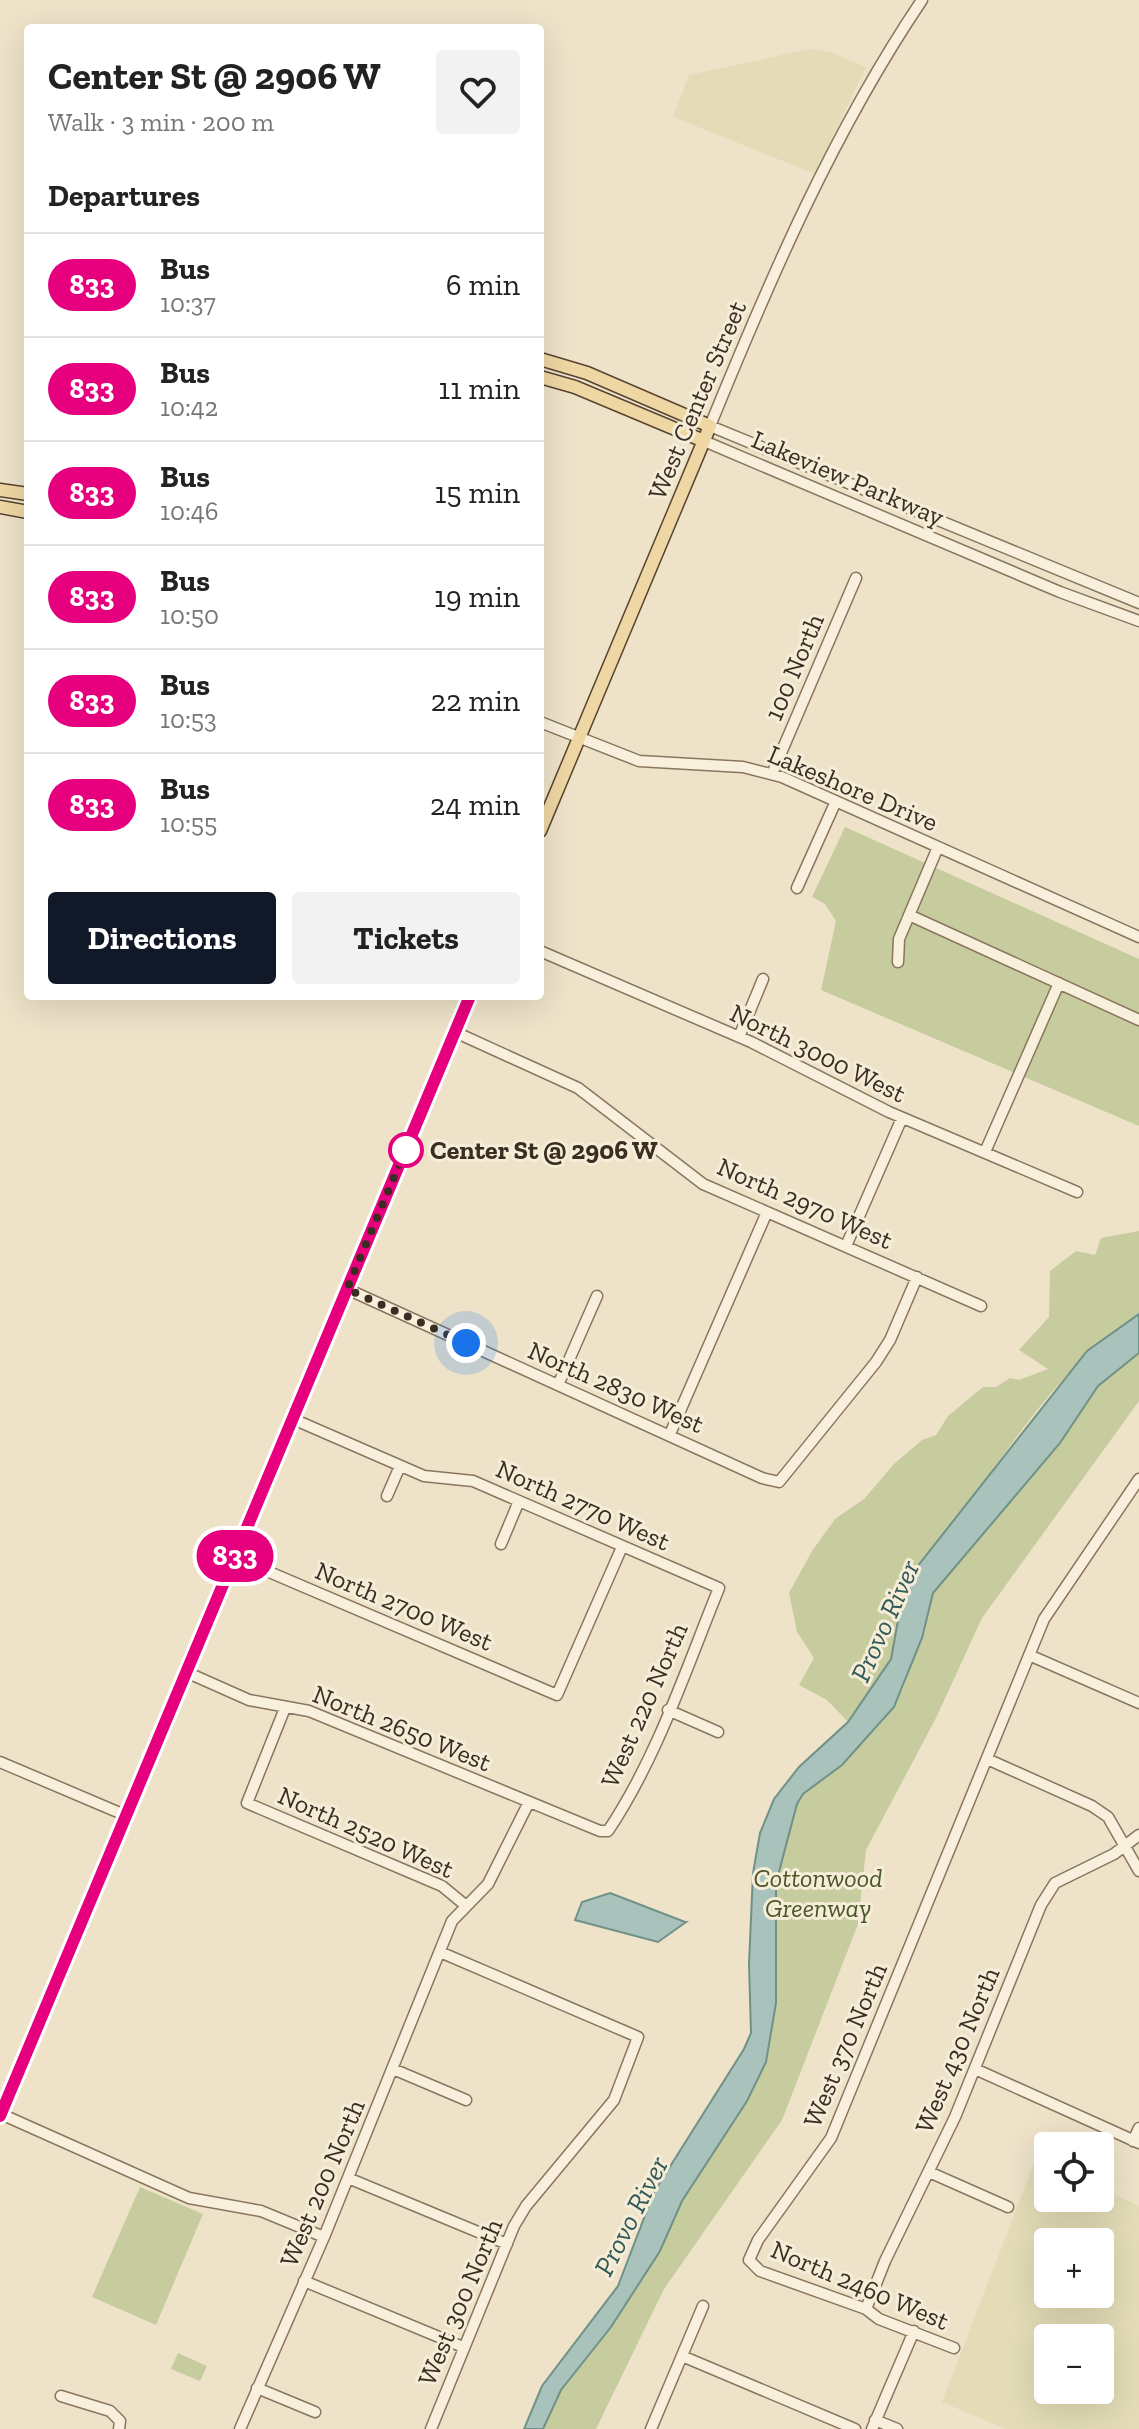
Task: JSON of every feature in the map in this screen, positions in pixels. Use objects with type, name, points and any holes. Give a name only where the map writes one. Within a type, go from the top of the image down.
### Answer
[{"type":"main road","name":"Lakeview Parkway","points":[[544,360],[587,373],[710,426]]},
{"type":"main road","name":"Lakeview Parkway","points":[[544,378],[575,387],[704,441]]},
{"type":"main road","name":"West Center Street","points":[[544,821],[710,426]]},
{"type":"main road","points":[[0,490],[24,493]]},
{"type":"main road","points":[[0,507],[24,511]]},
{"type":"main road","points":[[0,2115],[468,1000]]},
{"type":"street","name":"West Center Street","points":[[710,426],[843,127],[876,68],[922,0]]},
{"type":"street","name":"Lakeview Parkway","points":[[710,426],[1139,603]]},
{"type":"street","name":"Lakeview Parkway","points":[[704,441],[1060,592],[1139,621]]},
{"type":"street","name":"100 North","points":[[772,774],[856,578]]},
{"type":"street","name":"Lakeshore Drive","points":[[544,724],[651,763],[729,766],[772,774],[1139,937]]},
{"type":"street","points":[[797,888],[836,801]]},
{"type":"street","points":[[898,962],[899,939],[938,847]]},
{"type":"street","points":[[909,915],[1139,1020]]},
{"type":"street","name":"North 3000 West","points":[[544,953],[739,1037],[902,1118],[1077,1192]]},
{"type":"street","points":[[739,1037],[763,979]]},
{"type":"street","points":[[985,1152],[1059,983]]},
{"type":"street","name":"North 2970 West","points":[[455,1032],[560,1077],[703,1184],[981,1306]]},
{"type":"street","points":[[846,1246],[902,1118]]},
{"type":"street","points":[[670,1434],[767,1212]]},
{"type":"street","name":"North 2830 West","points":[[347,1289],[762,1478],[779,1482],[876,1362],[890,1340],[917,1277]]},
{"type":"street","points":[[558,1385],[597,1296]]},
{"type":"street","name":"North 2770 West","points":[[293,1419],[424,1476],[473,1481],[719,1588]]},
{"type":"street","points":[[387,1496],[400,1466]]},
{"type":"street","name":"West 370 North","points":[[749,2260],[758,2240],[831,2138],[1044,1619],[1139,1479]]},
{"type":"street","points":[[501,1544],[519,1501]]},
{"type":"street","name":"North 2700 West","points":[[234,1557],[557,1695],[622,1547]]},
{"type":"street","name":"West 220 North","points":[[600,1831],[608,1831],[622,1810],[719,1588]]},
{"type":"street","points":[[1029,1655],[1139,1703]]},
{"type":"street","name":"North 2650 West","points":[[186,1672],[249,1700],[309,1711],[528,1804],[600,1831]]},
{"type":"street","name":"North 2520 West","points":[[285,1708],[247,1803],[442,1886],[465,1905]]},
{"type":"street","points":[[668,1710],[718,1732]]},
{"type":"street","points":[[987,1759],[1092,1806],[1108,1817],[1139,1871]]},
{"type":"street","points":[[0,1762],[127,1816]]},
{"type":"street","name":"West 200 North","points":[[240,2429],[324,2237],[452,1921],[488,1884],[528,1804]]},
{"type":"street","name":"West 430 North","points":[[866,2309],[975,2069],[1041,1905],[1055,1883],[1139,1835]]},
{"type":"street","name":"West 300 North","points":[[431,2429],[463,2347],[526,2206],[614,2100],[638,2037],[440,1952]]},
{"type":"street","points":[[393,2069],[466,2100]]},
{"type":"street","points":[[975,2069],[1136,2142],[1139,2128]]},
{"type":"street","points":[[0,2115],[189,2198],[261,2211],[324,2237]]},
{"type":"street","points":[[929,2172],[1008,2207]]},
{"type":"street","points":[[348,2178],[507,2244]]},
{"type":"street","name":"North 2460 West","points":[[749,2260],[760,2271],[866,2309],[879,2319],[954,2348]]},
{"type":"street","points":[[304,2281],[463,2347]]},
{"type":"street","points":[[651,2429],[703,2306]]},
{"type":"street","points":[[897,2429],[874,2424],[914,2331]]},
{"type":"street","points":[[682,2356],[855,2429]]},
{"type":"street","points":[[257,2388],[315,2412]]},
{"type":"street","points":[[61,2396],[81,2399],[115,2413],[120,2421],[119,2429]]},
{"type":"shaded area","points":[[810,49],[830,52],[866,67],[815,174],[673,117],[689,75]]},
{"type":"shaded area","points":[[1034,2163],[1034,2212],[1114,2212],[1114,2194],[1139,2206],[1139,2429],[1006,2429],[942,2402]]},
{"type":"green space","points":[[845,827],[1139,959],[1139,1126],[821,990],[836,921],[825,904],[812,897]]},
{"type":"green space","points":[[1139,1231],[1139,1314],[1105,1338],[1047,1398],[944,1536],[917,1567],[903,1593],[891,1659],[848,1722],[827,1700],[799,1685],[814,1658],[797,1632],[789,1593],[812,1551],[835,1519],[864,1499],[894,1464],[922,1440],[936,1435],[948,1416],[983,1387],[996,1387],[1010,1378],[1019,1380],[1048,1369],[1019,1350],[1049,1317],[1050,1271],[1076,1251],[1095,1255],[1101,1238]]},
{"type":"green space","name":"Cottonwood Greenway","points":[[1139,1353],[1139,1401],[982,1618],[936,1718],[866,1850],[858,1924],[782,2120],[664,2289],[596,2429],[543,2429],[561,2390],[611,2327],[660,2251],[682,2201],[747,2101],[766,2062],[776,2003],[776,1883],[797,1804],[803,1794],[842,1765],[883,1721],[902,1691],[922,1638],[932,1593],[1060,1443],[1098,1386]]},
{"type":"green space","points":[[140,2187],[203,2214],[156,2325],[92,2297]]},
{"type":"green space","points":[[178,2353],[207,2366],[200,2381],[171,2369]]},
{"type":"water","points":[[1139,1314],[1139,1353],[1098,1386],[1060,1443],[933,1593],[922,1638],[894,1707],[842,1765],[803,1794],[797,1804],[776,1883],[776,2003],[766,2062],[747,2101],[682,2201],[660,2251],[611,2327],[561,2390],[543,2429],[524,2429],[542,2386],[618,2286],[654,2192],[751,2033],[749,1964],[753,1873],[760,1833],[774,1799],[799,1767],[848,1722],[891,1659],[903,1593],[917,1567],[1087,1351]]},
{"type":"water","points":[[610,1893],[686,1922],[658,1942],[575,1920],[582,1902]]},
{"type":"bus line","name":"833","points":[[0,2116],[468,1000]]},
{"type":"place","name":"Center St @ 2906 W","points":[[406,1150]]},
{"type":"route","points":[[406,1150],[408,1144],[347,1289],[466,1343]]},
{"type":"water label","name":"Provo River","points":[[885,1621]]},
{"type":"water label","name":"Provo River","points":[[631,2216]]}]
